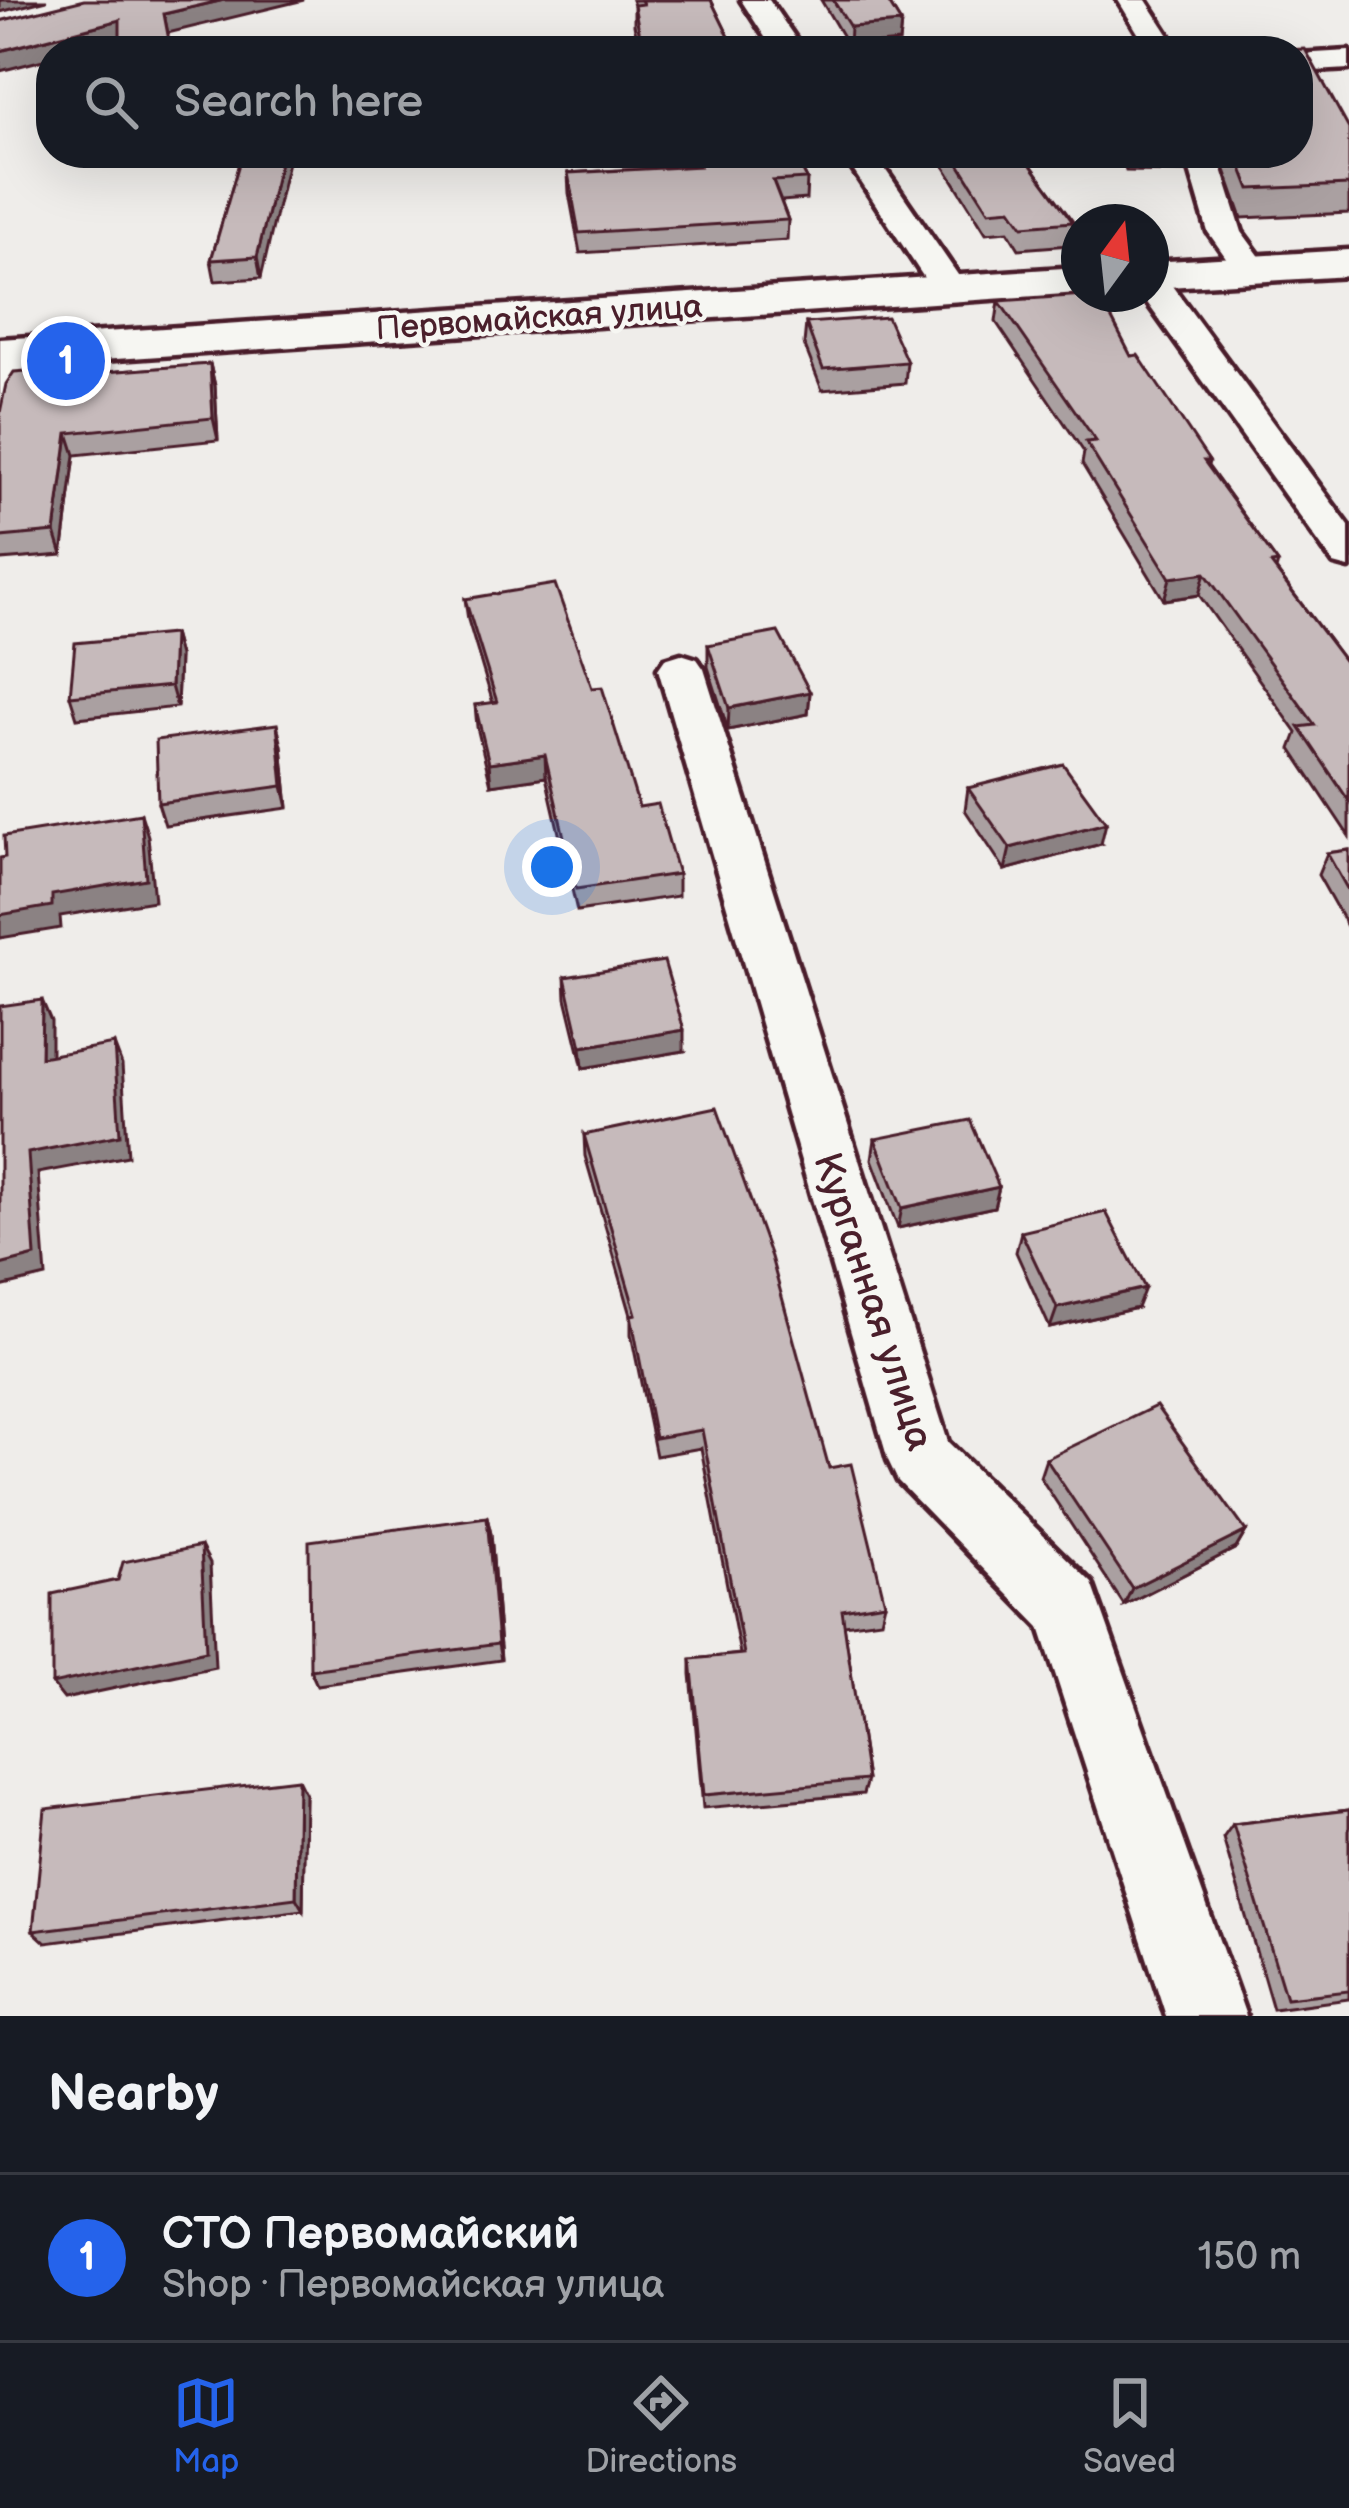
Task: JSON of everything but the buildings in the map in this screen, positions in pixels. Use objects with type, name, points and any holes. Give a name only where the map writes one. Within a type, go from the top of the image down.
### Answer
[{"type":"main road","points":[[1169,277],[1349,263]]},
{"type":"main road","name":"Первомайская улица","points":[[3,366],[1061,281]]},
{"type":"street","points":[[755,0],[779,36]]},
{"type":"street","points":[[1132,0],[1155,36]]},
{"type":"street","points":[[1313,62],[1349,60]]},
{"type":"street","points":[[868,168],[949,288]]},
{"type":"street","points":[[1206,168],[1225,232],[1251,269]]},
{"type":"street","points":[[1169,304],[1349,555]]},
{"type":"street","name":"Курганная улица","points":[[681,669],[921,1460],[1068,1606],[1206,2016]]},
{"type":"place","name":"СТО Первомайский","points":[[66,361]]}]
